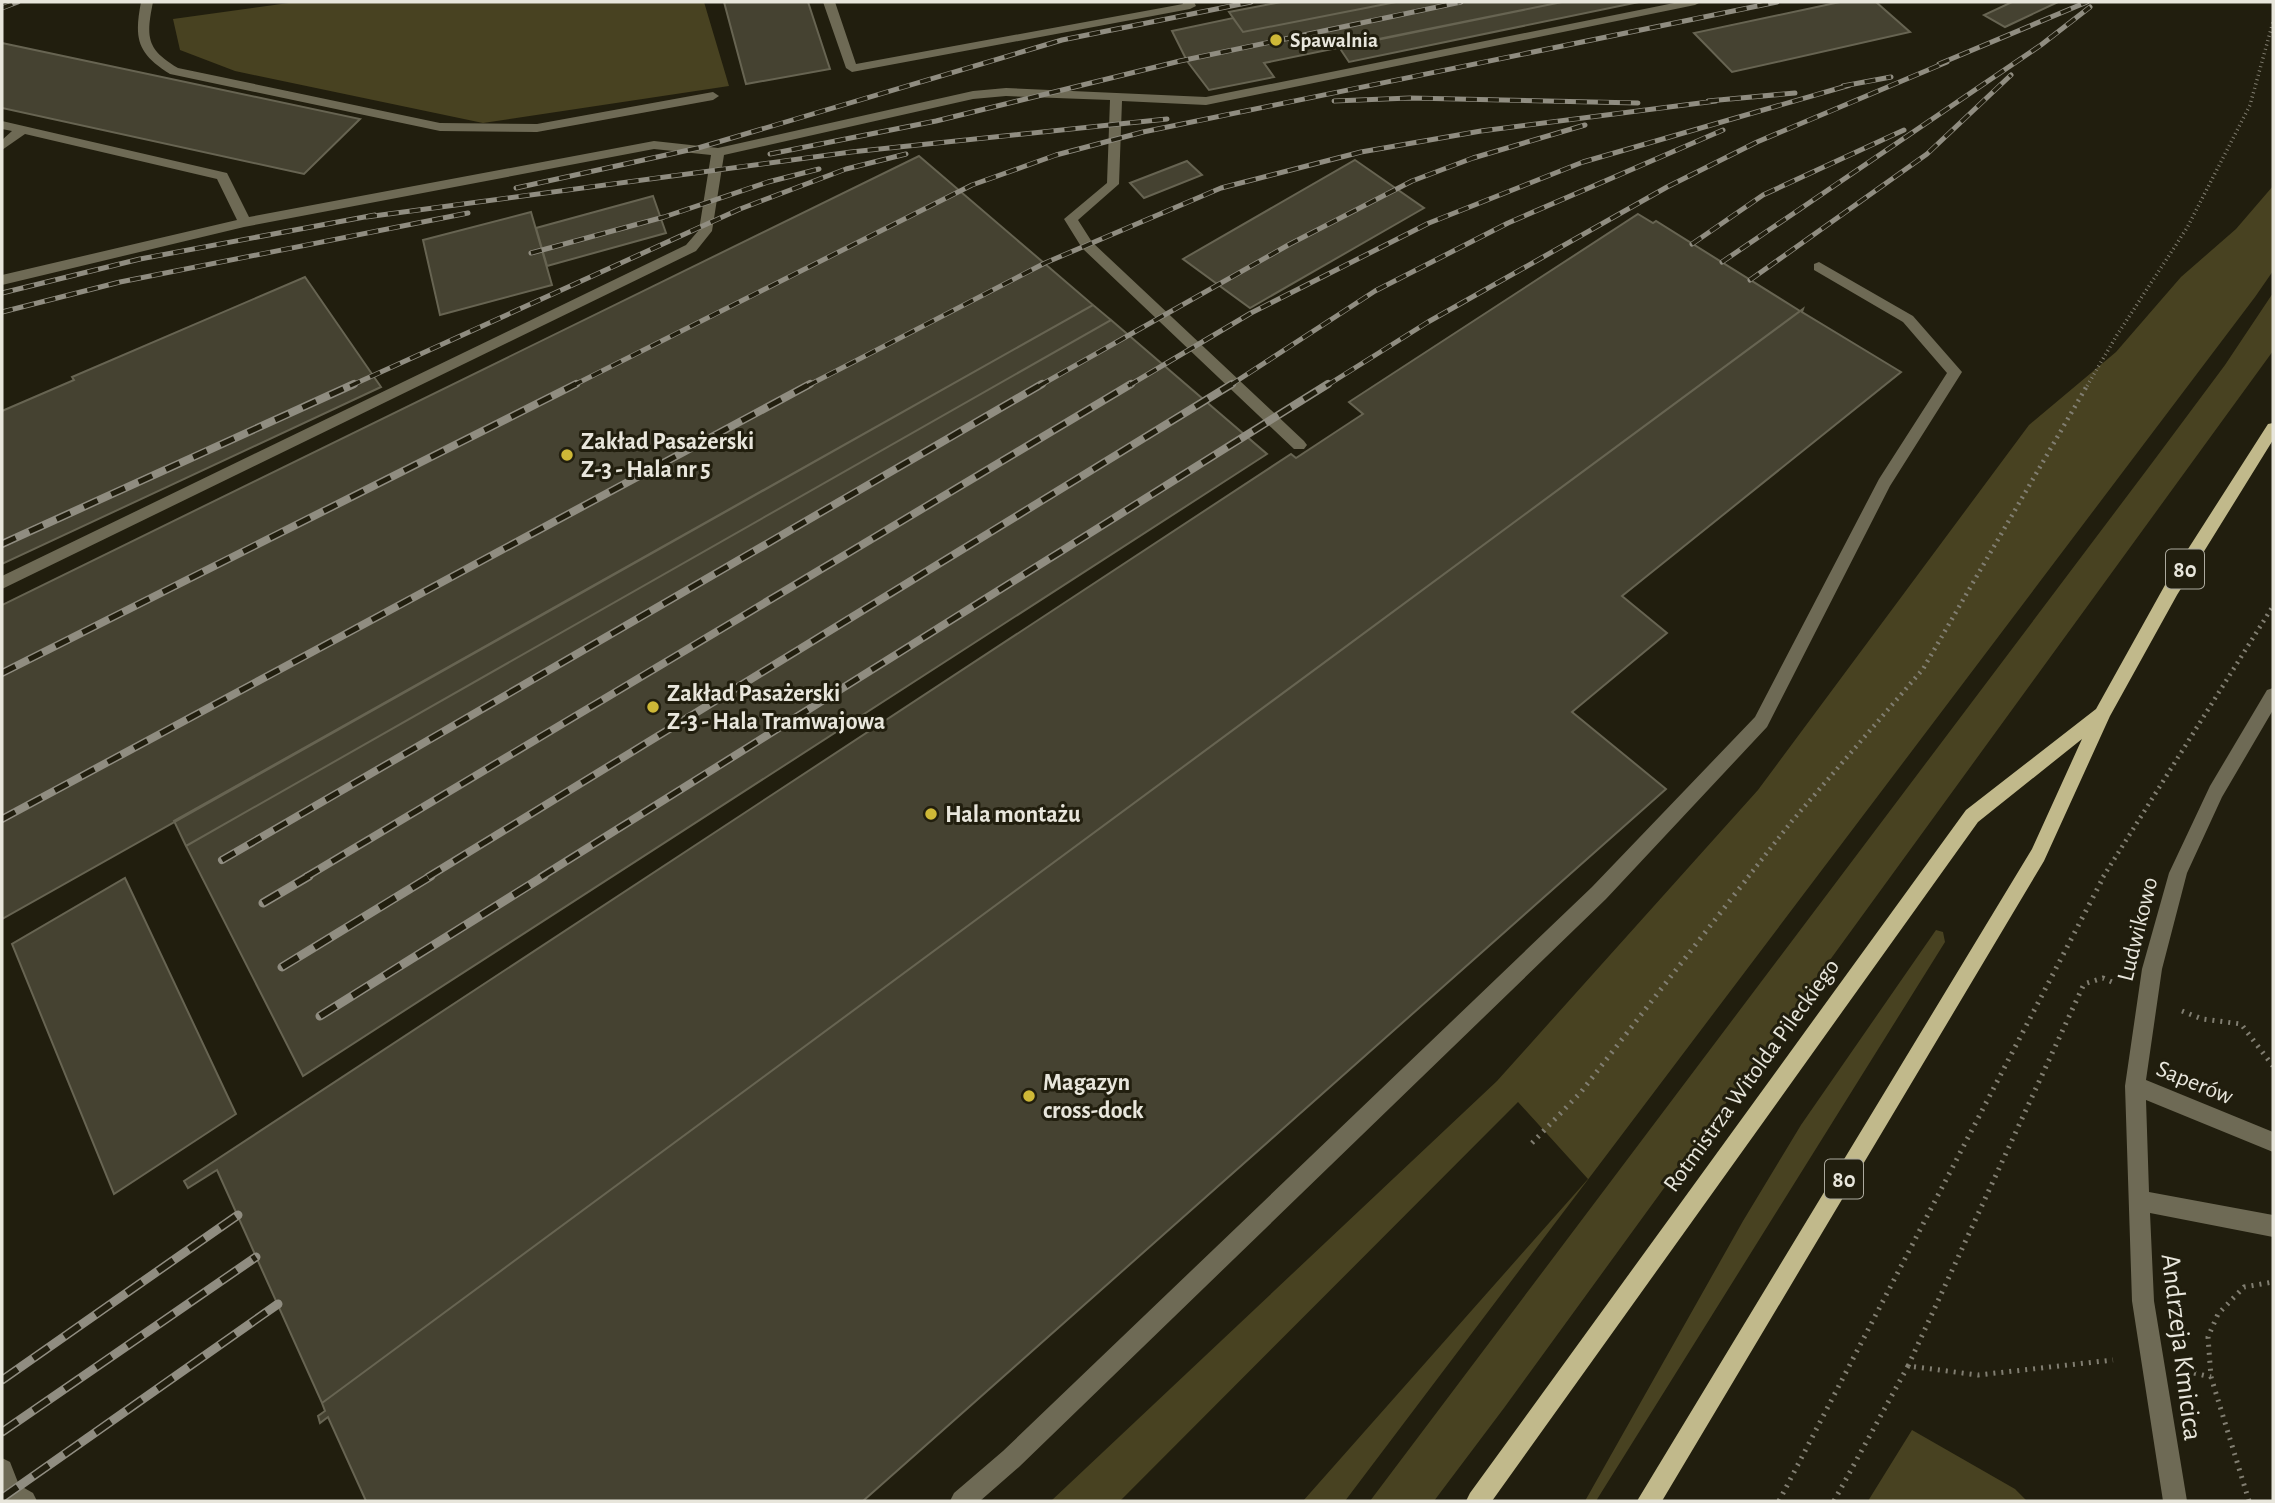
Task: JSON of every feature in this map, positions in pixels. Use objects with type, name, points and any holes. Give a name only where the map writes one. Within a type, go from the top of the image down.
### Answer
[{"type":"main road","name":"Rotmistrza Witolda Pileckiego","points":[[1649,1501],[2038,855],[2103,713],[2171,590],[2273,428]]},
{"type":"main road","name":"Rotmistrza Witolda Pileckiego","points":[[1478,1501],[1972,816],[2103,713]]},
{"type":"street","points":[[147,2],[141,30],[145,45],[156,61],[174,71],[440,127],[537,128],[713,96]]},
{"type":"street","points":[[829,2],[852,68],[1190,6],[1188,2]]},
{"type":"street","points":[[2,280],[72,260],[245,223],[654,145],[718,152],[973,95],[1006,92],[1206,102],[1695,2]]},
{"type":"street","points":[[1116,97],[1113,184],[1096,201],[1071,219],[1087,245],[1299,445]]},
{"type":"street","points":[[2,125],[222,176],[245,223]]},
{"type":"street","points":[[2,146],[23,129]]},
{"type":"street","points":[[2,583],[691,248],[705,231],[718,152]]},
{"type":"street","points":[[962,1501],[1011,1459],[1599,893],[1761,722],[1884,483],[1955,372],[1908,319],[1819,267]]},
{"type":"street","name":"Ludwikowo","points":[[2138,1199],[2135,1086],[2152,969],[2178,873],[2216,792],[2273,695]]},
{"type":"street","name":"Saperów","points":[[2135,1086],[2273,1142]]},
{"type":"street","points":[[2138,1199],[2273,1226]]},
{"type":"street","name":"Andrzeja Kmicica","points":[[2138,1199],[2143,1301],[2175,1501]]},
{"type":"street","points":[[2,1470],[10,1493],[24,1501]]},
{"type":"path","points":[[1532,1143],[1581,1092],[1792,821],[1923,669],[2117,335],[2188,228],[2250,105],[2273,22]]},
{"type":"path","points":[[1779,1501],[2098,886],[2273,606]]},
{"type":"path","points":[[1834,1501],[1908,1366],[2084,984],[2103,978],[2202,1020],[2241,1024],[2273,1066]]},
{"type":"path","points":[[2249,1501],[2211,1377],[2208,1337],[2218,1314],[2244,1287],[2273,1282]]},
{"type":"path","points":[[1908,1366],[1978,1374],[2113,1360],[2153,1363],[2211,1377]]},
{"type":"shaded area","points":[[296,2],[704,2],[729,86],[483,123],[235,71],[180,50],[173,19]]},
{"type":"shaded area","points":[[2273,186],[2273,271],[2255,297],[1345,1501],[1303,1501],[1588,1179],[1518,1102],[1120,1501],[1051,1501],[1497,1081],[1758,790],[2029,425],[2116,352],[2181,277],[2236,229]]},
{"type":"shaded area","points":[[2273,293],[2273,351],[1504,1408],[1434,1501],[1370,1501],[2152,463],[2225,365]]},
{"type":"shaded area","points":[[1936,930],[1943,932],[1945,942],[1596,1501],[1585,1501],[1743,1221],[1801,1125]]},
{"type":"shaded area","points":[[1912,1430],[2015,1489],[2027,1501],[1868,1501]]},
{"type":"building","points":[[724,2],[808,2],[830,69],[746,84]]},
{"type":"building","points":[[1281,2],[1396,2],[1243,32],[1229,12]]},
{"type":"building","name":"Spawalnia","points":[[1396,2],[1562,2],[1264,63],[1274,77],[1209,90],[1187,61],[1172,31],[1233,18],[1243,32]]},
{"type":"building","points":[[1562,2],[1639,2],[1349,62],[1339,47]]},
{"type":"building","points":[[1840,2],[1876,2],[1910,32],[1732,72],[1694,33]]},
{"type":"building","points":[[2012,2],[2058,2],[2005,27],[1984,15]]},
{"type":"building","points":[[2,43],[360,119],[304,174],[2,108]]},
{"type":"building","name":"Zakład Pasażerski Z-3 - Hala nr 5","points":[[919,156],[1093,305],[2,919],[2,605]]},
{"type":"building","points":[[1355,160],[1424,208],[1250,308],[1183,259]]},
{"type":"building","points":[[1187,161],[1202,175],[1144,198],[1130,183]]},
{"type":"building","points":[[653,196],[666,233],[547,266],[536,228]]},
{"type":"building","points":[[531,212],[552,285],[440,315],[423,240]]},
{"type":"building","name":"Hala montażu","points":[[1638,214],[1653,223],[1656,221],[1800,311],[322,1403],[217,1170],[188,1188],[184,1181],[1291,454],[1296,458],[1363,414],[1349,402]]},
{"type":"building","points":[[305,277],[381,387],[2,564],[2,411],[74,380],[72,377]]},
{"type":"building","points":[[1093,305],[1111,320],[186,846],[174,821]]},
{"type":"building","name":"Magazyn cross-dock","points":[[1803,309],[1802,312],[1901,372],[1622,596],[1667,633],[1572,712],[1666,789],[863,1501],[366,1501],[328,1417],[320,1423],[318,1416],[325,1411],[322,1403]]},
{"type":"building","name":"Zakład Pasażerski Z-3 - Hala Tramwajowa","points":[[1111,320],[1267,454],[303,1076],[186,846]]},
{"type":"building","points":[[125,878],[236,1114],[114,1194],[12,944]]},
{"type":"railway","points":[[2,8],[18,2]]},
{"type":"railway","points":[[516,188],[698,148],[1062,40],[1251,2]]},
{"type":"railway","points":[[770,154],[936,121],[1180,61],[1461,2]]},
{"type":"railway","points":[[572,386],[972,185],[1056,155],[1143,132],[1777,2]]},
{"type":"railway","points":[[1939,64],[2087,2]]},
{"type":"railway","points":[[1722,262],[2041,45],[2090,7]]},
{"type":"railway","points":[[1326,386],[1428,322],[1667,187],[1757,142],[1947,62]]},
{"type":"railway","points":[[1750,280],[1927,154],[2011,75]]},
{"type":"railway","points":[[1843,86],[1891,77]]},
{"type":"railway","points":[[1128,386],[1251,313],[1429,223],[1583,162],[1850,85]]},
{"type":"railway","points":[[1708,101],[1795,93]]},
{"type":"railway","points":[[1334,101],[1410,98],[1638,103]]},
{"type":"railway","points":[[807,386],[1045,263],[1221,188],[1361,152],[1481,131],[1716,101]]},
{"type":"railway","points":[[366,217],[851,152],[1167,119]]},
{"type":"railway","points":[[1039,386],[1290,244],[1412,181],[1473,158],[1585,125]]},
{"type":"railway","points":[[1229,386],[1375,291],[1508,223],[1723,130]]},
{"type":"railway","points":[[1692,244],[1763,195],[1904,130]]},
{"type":"railway","points":[[350,386],[740,209],[846,169],[906,154]]},
{"type":"railway","points":[[531,253],[664,217],[768,182],[819,169]]},
{"type":"railway","points":[[2,312],[120,282],[468,213]]},
{"type":"railway","points":[[2,293],[140,259],[375,215]]},
{"type":"railway","points":[[2,544],[354,384]]},
{"type":"railway","points":[[2,673],[576,384]]},
{"type":"railway","points":[[2,819],[810,384]]},
{"type":"railway","points":[[222,860],[1042,384]]},
{"type":"railway","points":[[306,877],[1131,384]]},
{"type":"railway","points":[[428,877],[1232,384]]},
{"type":"railway","points":[[541,877],[1328,384]]},
{"type":"railway","points":[[263,903],[309,876]]},
{"type":"railway","points":[[282,967],[431,876]]},
{"type":"railway","points":[[320,1016],[544,876]]},
{"type":"railway","points":[[2,1380],[238,1215]]},
{"type":"railway","points":[[2,1432],[256,1257]]},
{"type":"railway","points":[[2,1498],[278,1304]]},
{"type":"place","name":"Spawalnia","points":[[1276,40]]},
{"type":"place","name":"Zakład Pasażerski Z-3 - Hala nr 5","points":[[567,455]]},
{"type":"place","name":"Zakład Pasażerski Z-3 - Hala Tramwajowa","points":[[653,707]]},
{"type":"place","name":"Hala montażu","points":[[931,814]]},
{"type":"place","name":"Magazyn cross-dock","points":[[1029,1096]]}]
